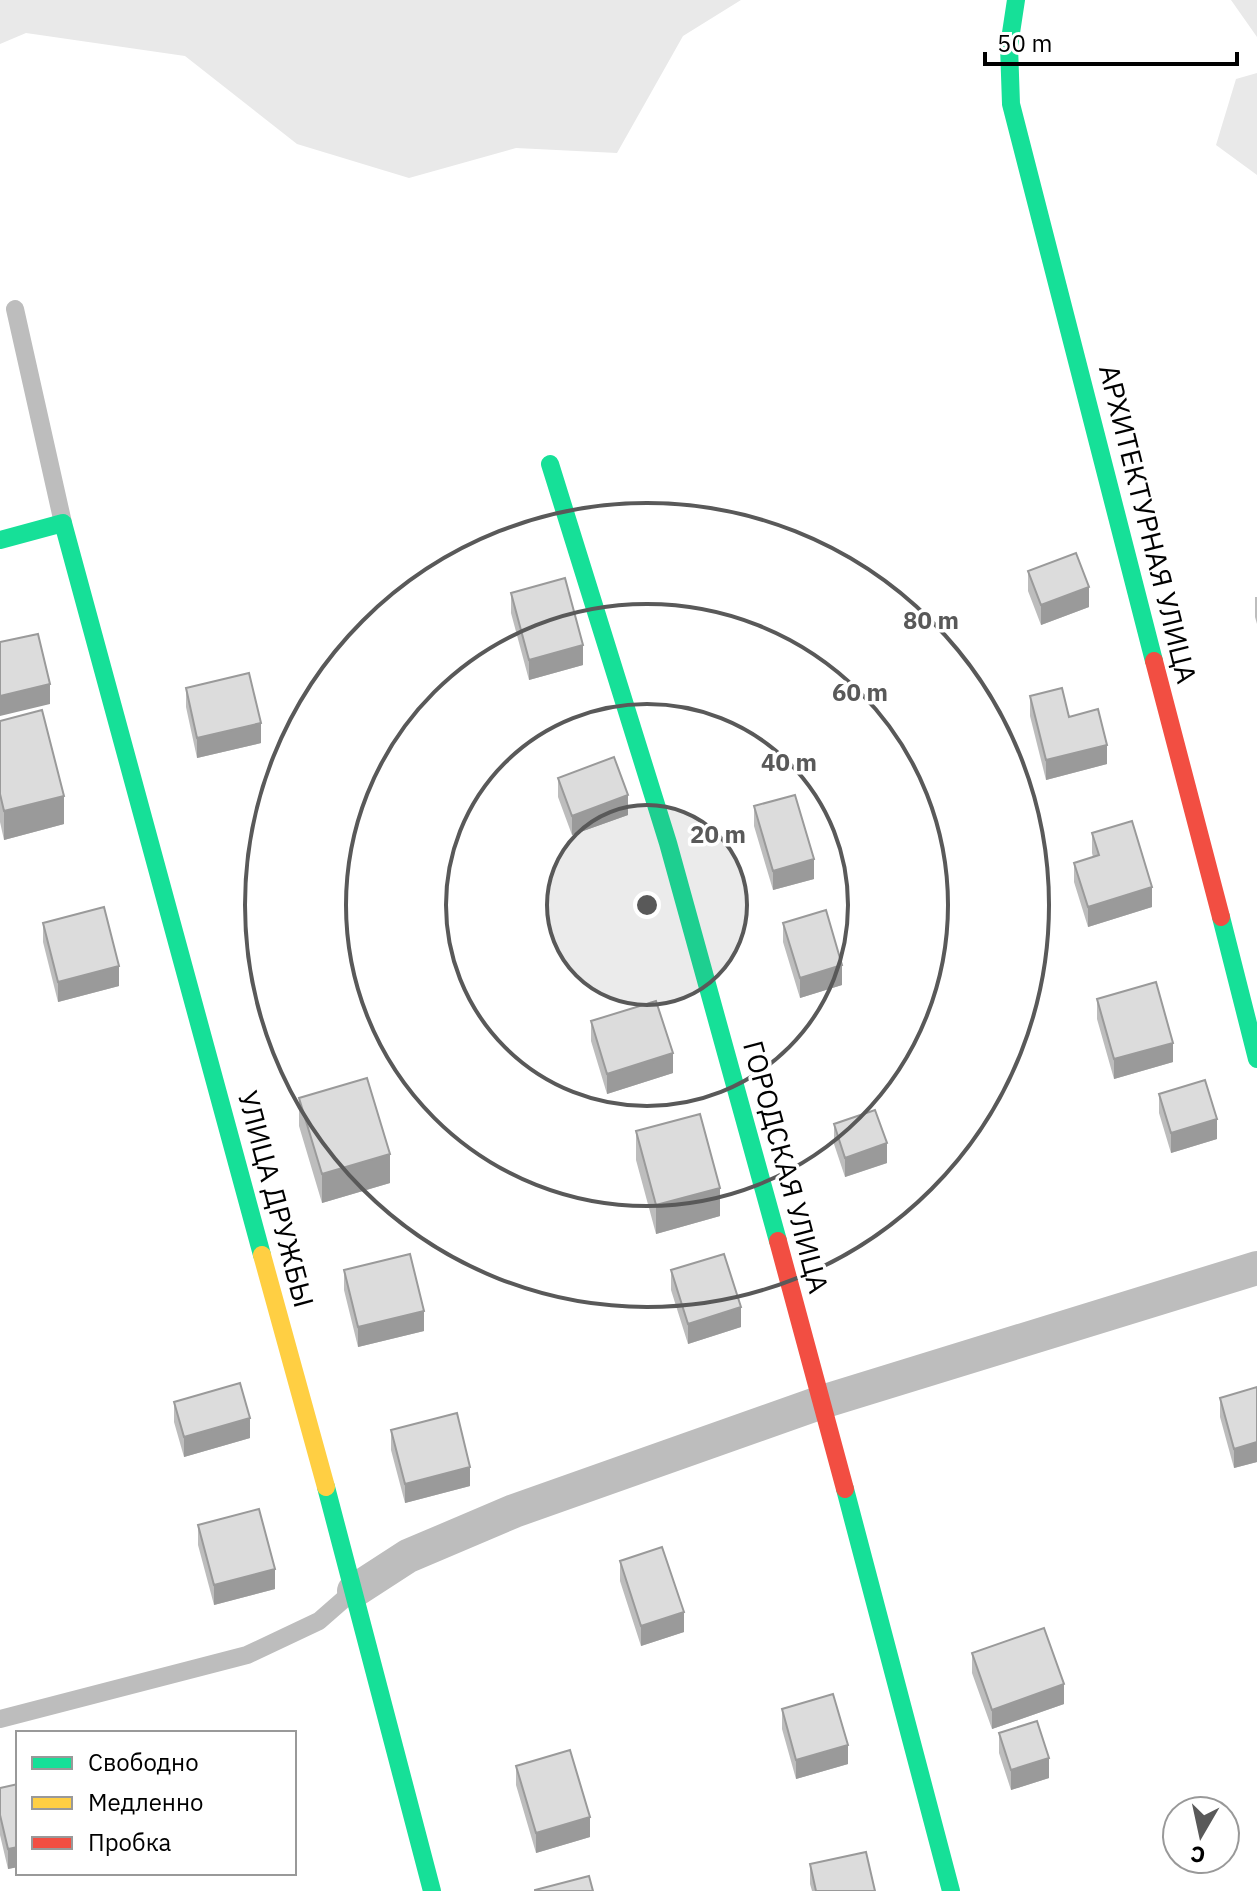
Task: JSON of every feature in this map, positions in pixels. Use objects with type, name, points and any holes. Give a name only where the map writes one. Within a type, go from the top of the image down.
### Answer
[{"type":"street","name":"АРХИТЕКТУРНАЯ УЛИЦА","points":[[1016,0],[1009,46],[1011,104],[1257,1059]]},
{"type":"street","name":"ГОРОДСКАЯ УЛИЦА","points":[[550,464],[668,843],[822,1402],[951,1891]]},
{"type":"street","points":[[0,540],[63,523]]},
{"type":"street","name":"УЛИЦА ДРУЖБЫ","points":[[63,523],[354,1591],[432,1891]]},
{"type":"street","points":[[354,1591],[408,1556],[514,1511],[822,1402],[1257,1268]]},
{"type":"lane","points":[[15,309],[63,523]]},
{"type":"lane","points":[[0,1719],[247,1655],[319,1621],[354,1591]]},
{"type":"shaded area","points":[[0,0],[741,0],[683,36],[617,153],[516,148],[409,178],[297,144],[185,56],[26,33],[0,44]]},
{"type":"shaded area","points":[[1231,0],[1257,0],[1257,37]]},
{"type":"shaded area","points":[[1257,73],[1257,175],[1216,145],[1236,79]]},
{"type":"building","points":[[1076,553],[1089,587],[1041,605],[1028,571]]},
{"type":"building","points":[[565,578],[583,645],[529,660],[511,593]]},
{"type":"building","points":[[38,634],[50,684],[0,696],[0,642]]},
{"type":"building","points":[[249,673],[261,723],[197,738],[186,688]]},
{"type":"building","points":[[1062,688],[1069,717],[1098,709],[1107,745],[1046,760],[1030,696]]},
{"type":"building","points":[[42,710],[64,796],[4,811],[0,794],[0,721]]},
{"type":"building","points":[[614,757],[628,795],[572,816],[558,778]]},
{"type":"building","points":[[795,795],[814,859],[773,871],[754,806]]},
{"type":"building","points":[[1132,821],[1152,887],[1088,907],[1074,863],[1099,855],[1092,833]]},
{"type":"building","points":[[104,907],[119,966],[58,982],[43,923]]},
{"type":"building","points":[[826,910],[842,965],[800,978],[783,923]]},
{"type":"building","points":[[1156,982],[1173,1043],[1114,1059],[1097,999]]},
{"type":"building","points":[[656,1001],[673,1053],[607,1074],[591,1021]]},
{"type":"building","points":[[367,1078],[390,1154],[322,1174],[299,1098]]},
{"type":"building","points":[[1205,1080],[1217,1119],[1171,1133],[1159,1094]]},
{"type":"building","points":[[875,1110],[887,1143],[845,1158],[834,1124]]},
{"type":"building","points":[[700,1114],[720,1188],[656,1205],[636,1131]]},
{"type":"building","points":[[410,1254],[424,1311],[358,1327],[344,1270]]},
{"type":"building","points":[[724,1254],[741,1307],[688,1324],[671,1270]]},
{"type":"building","points":[[240,1383],[250,1418],[184,1437],[174,1402]]},
{"type":"building","points":[[1257,1387],[1257,1442],[1234,1449],[1220,1398]]},
{"type":"building","points":[[457,1413],[470,1467],[405,1484],[391,1430]]},
{"type":"building","points":[[259,1509],[275,1569],[214,1585],[198,1525]]},
{"type":"building","points":[[662,1547],[684,1612],[641,1626],[620,1561]]},
{"type":"building","points":[[1044,1628],[1064,1684],[992,1710],[972,1653]]},
{"type":"building","points":[[833,1694],[848,1745],[796,1760],[782,1709]]},
{"type":"building","points":[[1037,1721],[1049,1758],[1011,1770],[999,1733]]},
{"type":"building","points":[[570,1750],[590,1817],[536,1833],[516,1766]]},
{"type":"building","points":[[16,1784],[16,1847],[8,1849],[0,1815],[0,1788]]},
{"type":"building","points":[[866,1852],[875,1891],[816,1891],[810,1864]]},
{"type":"building","points":[[589,1876],[593,1891],[535,1891],[535,1890]]},
{"type":"traffic: fast","points":[[1016,0],[1009,46],[1011,104],[1154,661]]},
{"type":"traffic: fast","points":[[550,464],[668,843],[778,1241]]},
{"type":"traffic: fast","points":[[0,540],[63,523],[262,1255]]},
{"type":"traffic: fast","points":[[1221,917],[1257,1059]]},
{"type":"traffic: fast","points":[[326,1487],[432,1891]]},
{"type":"traffic: fast","points":[[845,1489],[951,1891]]},
{"type":"traffic: slow","points":[[262,1255],[326,1487]]},
{"type":"traffic: jam","points":[[1154,661],[1221,917]]},
{"type":"traffic: jam","points":[[778,1241],[845,1489]]}]
